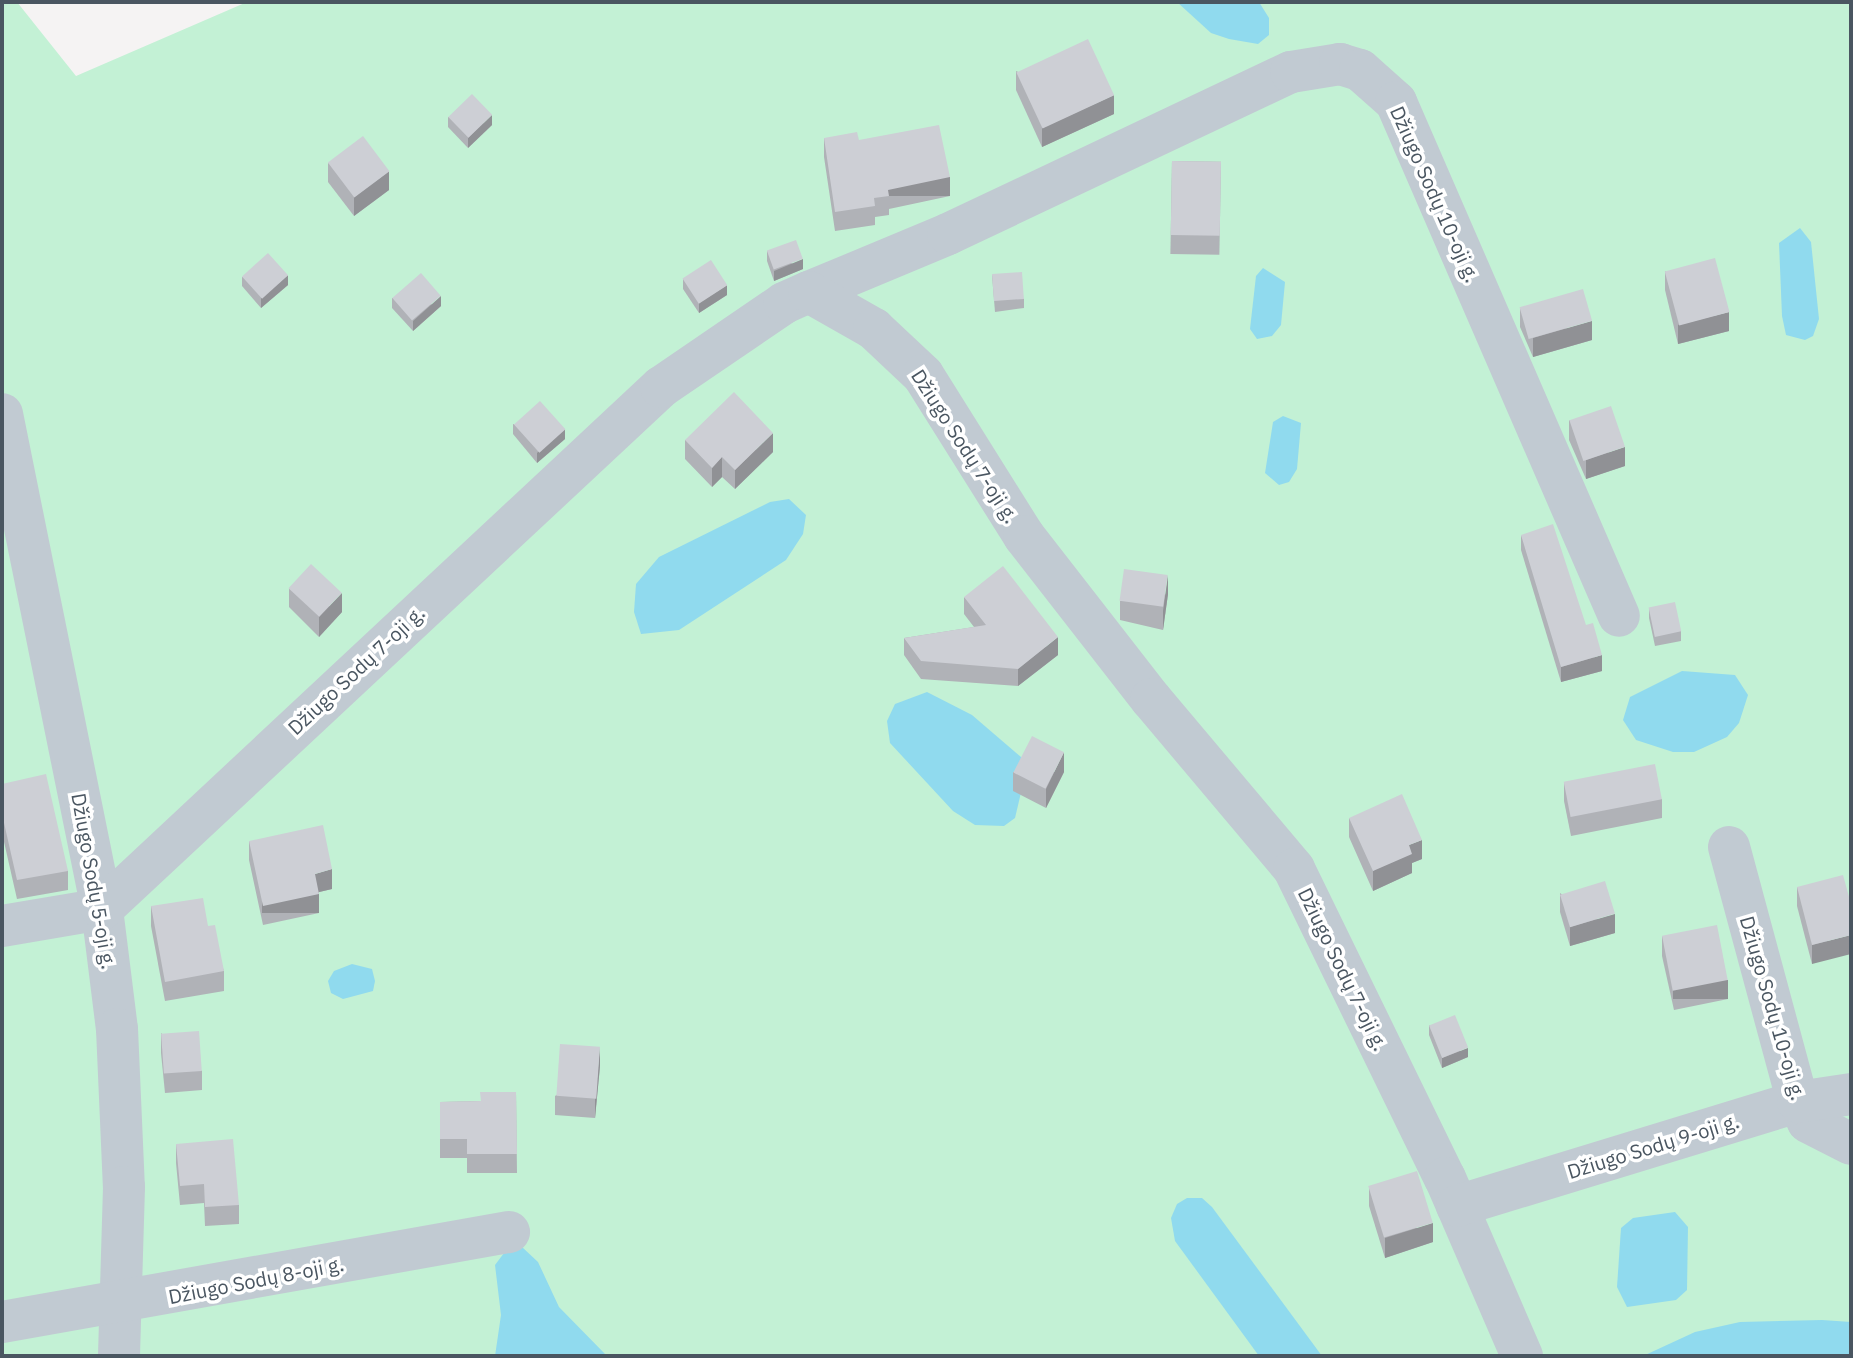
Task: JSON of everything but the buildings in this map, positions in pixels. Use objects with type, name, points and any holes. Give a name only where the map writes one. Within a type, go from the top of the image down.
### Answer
[{"type":"street","name":"Džiugo Sodų 10-oji g.","points":[[809,292],[948,234],[1291,72],[1340,64],[1360,70],[1396,102],[1619,616]]},
{"type":"street","name":"Džiugo Sodų 7-oji g.","points":[[102,909],[661,387],[784,303],[809,292],[874,329],[923,375],[1024,536],[1151,699],[1294,869],[1457,1206],[1522,1356]]},
{"type":"street","name":"Džiugo Sodų 5-oji g.","points":[[2,414],[102,909],[117,1029],[124,1187],[119,1356]]},
{"type":"street","name":"Džiugo Sodų 10-oji g.","points":[[1729,847],[1798,1102],[1808,1122],[1851,1144]]},
{"type":"street","points":[[2,926],[102,909]]},
{"type":"street","name":"Džiugo Sodų 9-oji g.","points":[[1457,1206],[1798,1102],[1851,1094]]},
{"type":"street","name":"Džiugo Sodų 8-oji g.","points":[[2,1322],[121,1305],[509,1232]]},
{"type":"green space","points":[[2,2],[17,2],[76,76],[247,2],[1851,2],[1851,1356],[2,1356]]},
{"type":"water","points":[[1177,2],[1259,2],[1269,18],[1269,35],[1258,44],[1211,33]]},
{"type":"water","points":[[1800,228],[1811,242],[1819,319],[1813,336],[1805,340],[1786,335],[1782,316],[1779,243]]},
{"type":"water","points":[[1263,268],[1285,282],[1281,325],[1272,336],[1257,339],[1250,329],[1256,276]]},
{"type":"water","points":[[1283,416],[1301,423],[1297,469],[1289,482],[1279,485],[1265,473],[1273,422]]},
{"type":"water","points":[[789,499],[806,515],[803,534],[786,560],[679,630],[641,634],[634,612],[636,584],[659,557],[770,502]]},
{"type":"water","points":[[1682,671],[1735,675],[1748,695],[1739,723],[1727,737],[1694,752],[1673,752],[1636,740],[1623,720],[1630,697]]},
{"type":"water","points":[[927,692],[972,715],[1028,763],[1015,818],[1004,826],[975,825],[953,811],[890,743],[887,721],[895,704]]},
{"type":"water","points":[[352,964],[372,969],[375,981],[373,991],[343,999],[331,993],[328,981],[334,971]]},
{"type":"water","points":[[1187,1198],[1202,1198],[1212,1207],[1322,1356],[1259,1356],[1175,1241],[1171,1218],[1177,1204]]},
{"type":"water","points":[[1675,1212],[1688,1227],[1687,1290],[1676,1300],[1627,1307],[1617,1287],[1621,1228],[1633,1218]]},
{"type":"water","points":[[522,1247],[538,1262],[559,1307],[607,1356],[495,1356],[501,1315],[495,1265],[507,1249]]},
{"type":"water","points":[[1740,1322],[1851,1322],[1851,1356],[1643,1356],[1695,1332]]}]
